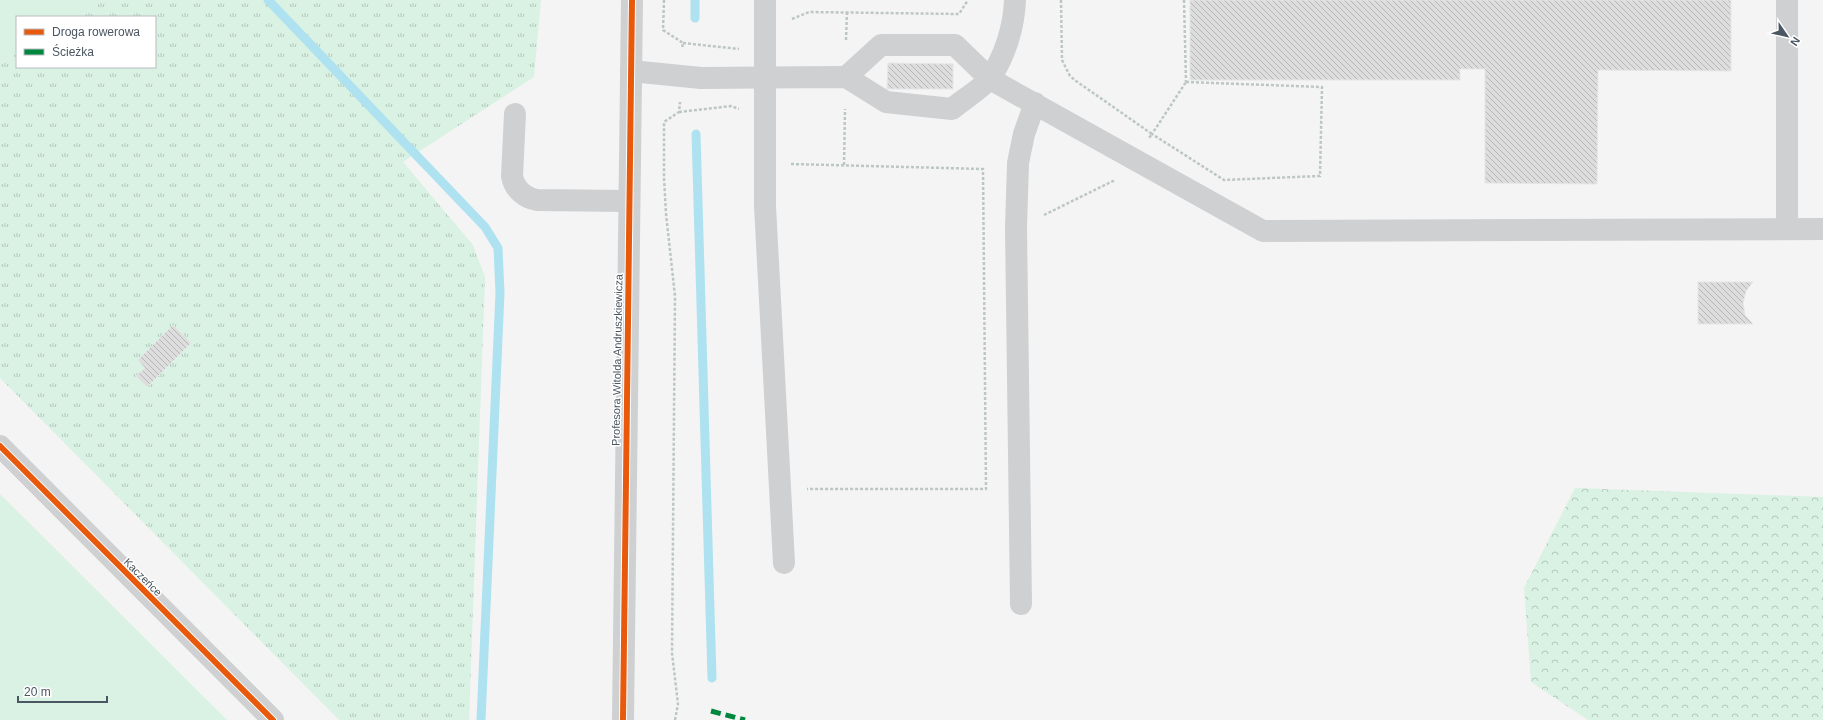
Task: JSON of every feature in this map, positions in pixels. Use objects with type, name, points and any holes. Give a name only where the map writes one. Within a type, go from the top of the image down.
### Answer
[{"type":"street","name":"Profesora Witolda Andruszkiewicza","points":[[623,720],[628,201],[632,0]]},
{"type":"street","points":[[631,71],[680,76],[765,78],[846,77],[886,102],[952,108],[990,79],[1006,46],[1015,17],[1015,0]]},
{"type":"street","points":[[1787,0],[1787,228]]},
{"type":"street","points":[[765,10],[764,164],[769,288],[784,563]]},
{"type":"street","points":[[846,77],[881,45],[955,45],[990,79],[1263,230],[1823,229]]},
{"type":"street","points":[[1021,604],[1016,228],[1018,170],[1024,134],[1035,103]]},
{"type":"street","points":[[515,114],[512,176],[514,185],[520,192],[527,197],[537,200],[628,201]]},
{"type":"street","name":"Kaczeńce","points":[[0,446],[273,720]]},
{"type":"path","points":[[664,0],[663,30],[683,43],[741,49],[741,42]]},
{"type":"path","points":[[765,10],[790,20],[809,12],[959,14],[968,0]]},
{"type":"path","points":[[1184,0],[1186,82],[1152,134],[1224,180],[1320,176],[1322,87],[1186,82]]},
{"type":"path","points":[[679,112],[683,43]]},
{"type":"path","points":[[675,720],[678,704],[672,654],[675,296],[666,214],[664,178],[664,122],[679,112],[731,106],[744,111]]},
{"type":"path","points":[[764,164],[983,169],[986,489],[805,489]]},
{"type":"green space","points":[[0,0],[105,0],[79,16],[16,16],[16,54],[0,63]]},
{"type":"green space","points":[[105,0],[541,0],[534,77],[403,162],[473,245],[485,277],[469,720],[339,720],[0,378],[0,63],[16,54],[16,68],[156,68],[156,16],[79,16]]},
{"type":"green space","points":[[1575,488],[1823,497],[1823,720],[1588,720],[1531,682],[1524,588]]},
{"type":"green space","points":[[0,494],[227,720],[0,720]]},
{"type":"building","points":[[1190,0],[1731,0],[1731,71],[1598,70],[1597,184],[1485,183],[1485,69],[1460,69],[1460,80],[1190,80]]},
{"type":"building","points":[[888,63],[953,64],[953,89],[887,89]]},
{"type":"building","points":[[1698,282],[1753,282],[1746,291],[1743,303],[1745,315],[1753,324],[1698,324]]},
{"type":"building","points":[[173,325],[191,343],[147,387],[136,376],[145,368],[138,360]]},
{"type":"waterway","points":[[268,0],[485,227],[498,248],[500,293],[481,720]]},
{"type":"waterway","points":[[695,0],[695,18]]},
{"type":"waterway","points":[[696,134],[712,678]]},
{"type":"marked path","points":[[711,711],[745,720]]},
{"type":"cycle path","points":[[623,720],[632,0]]},
{"type":"cycle path","points":[[0,446],[273,720]]}]
